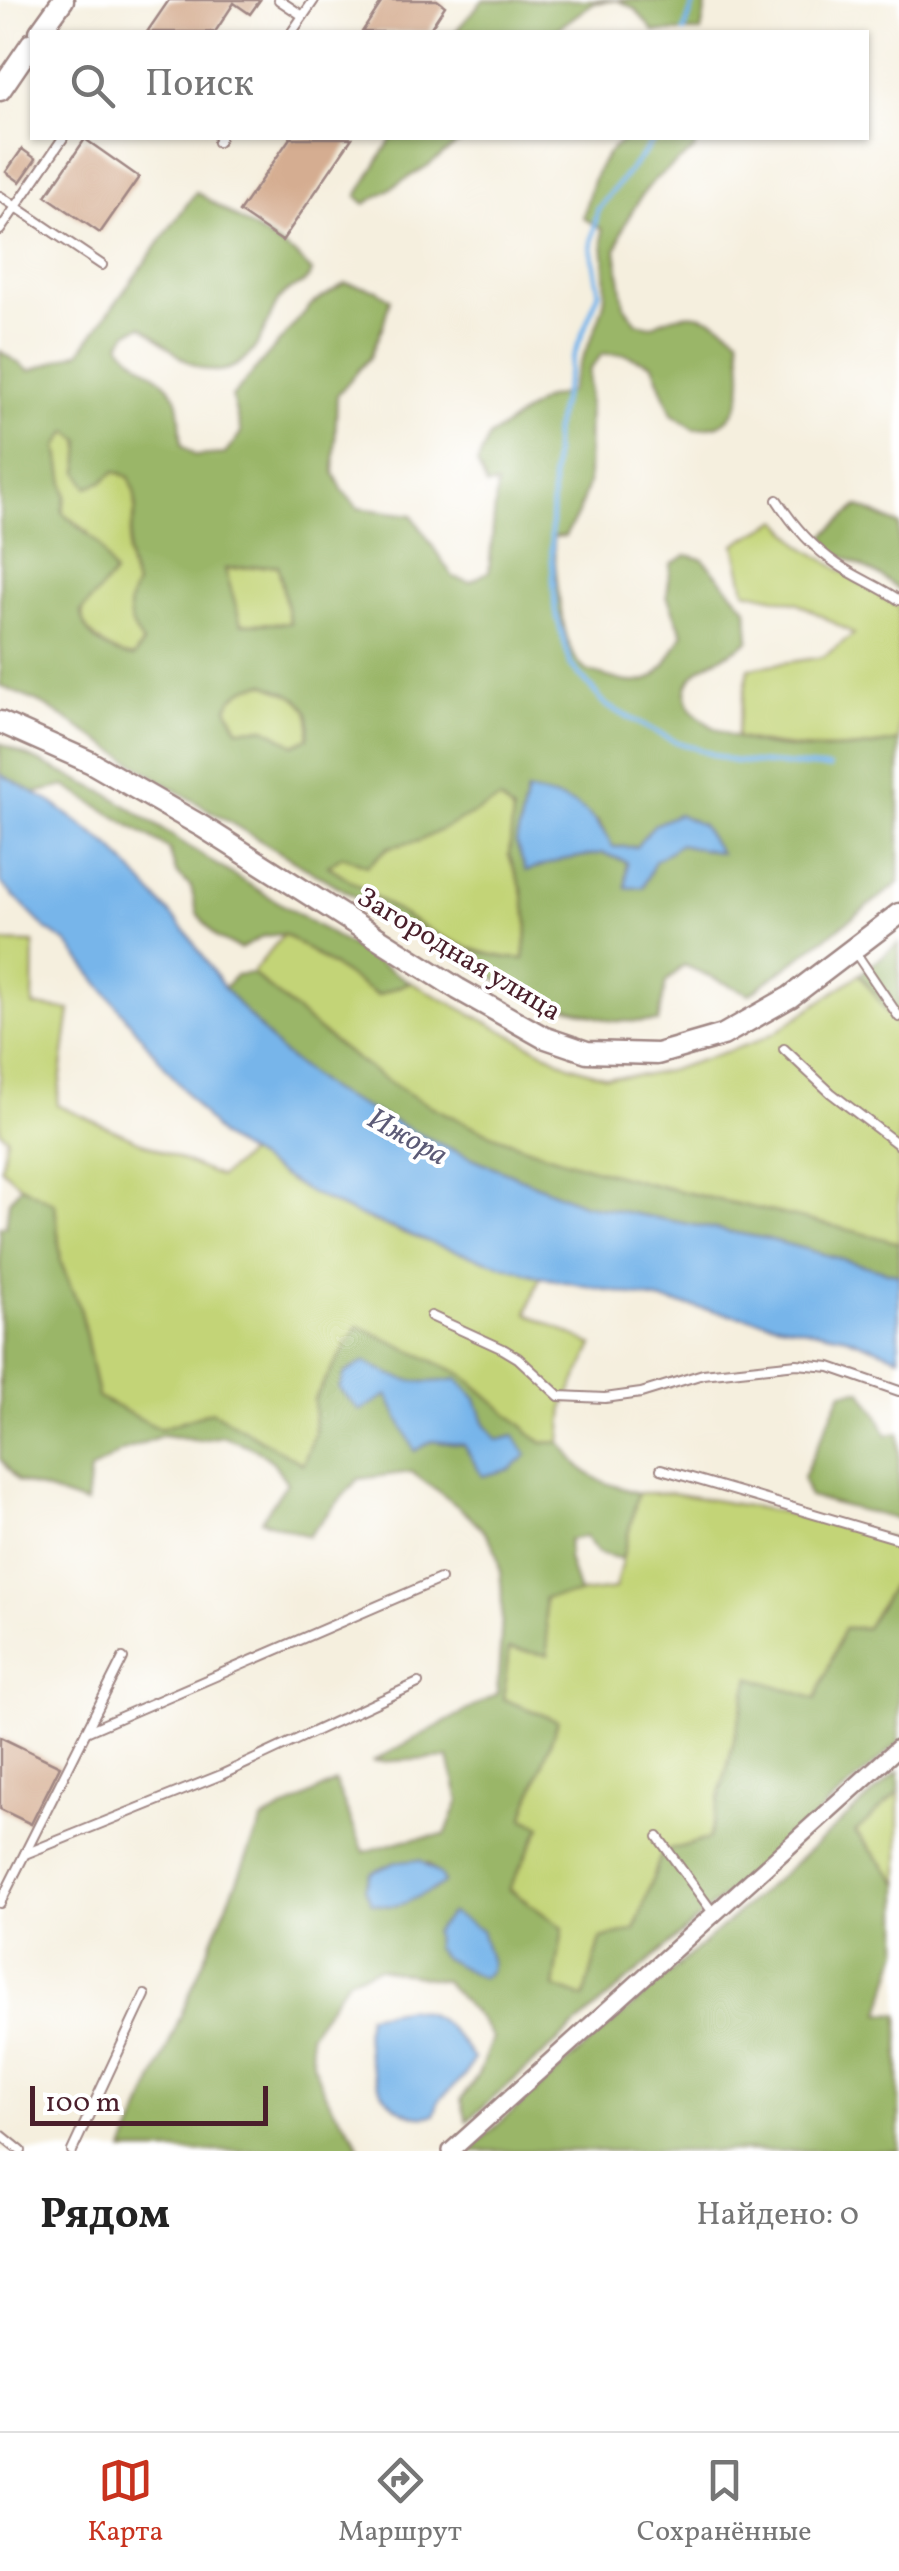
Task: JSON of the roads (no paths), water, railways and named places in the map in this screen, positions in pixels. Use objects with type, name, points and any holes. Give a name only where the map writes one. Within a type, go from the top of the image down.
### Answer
[{"type":"main road","points":[[41,30],[63,0]]},
{"type":"main road","points":[[0,90],[30,47]]},
{"type":"main road","name":"Загородная улица","points":[[0,722],[90,762],[203,827],[458,989],[543,1037],[587,1052],[657,1054],[704,1043],[790,996],[899,914]]},
{"type":"street","points":[[451,2151],[899,1748]]},
{"type":"lane","points":[[279,0],[303,16]]},
{"type":"lane","points":[[293,30],[314,0]]},
{"type":"lane","points":[[0,230],[62,140]]},
{"type":"lane","points":[[0,196],[102,265]]},
{"type":"lane","points":[[778,500],[792,524],[817,548],[839,566],[899,600]]},
{"type":"lane","points":[[853,948],[899,1017]]},
{"type":"lane","points":[[784,1049],[831,1093],[899,1144]]},
{"type":"lane","points":[[431,1316],[503,1348],[559,1396],[605,1398],[641,1393],[704,1374],[797,1364],[830,1367],[899,1391]]},
{"type":"lane","points":[[661,1469],[899,1539]]},
{"type":"lane","points":[[86,1732],[440,1579]]},
{"type":"lane","points":[[0,1903],[123,1658]]},
{"type":"lane","points":[[24,1854],[221,1775],[418,1683]]},
{"type":"lane","points":[[658,1837],[714,1914]]},
{"type":"lane","points":[[72,2151],[145,1994]]},
{"type":"lane","points":[[1,2137],[21,2151]]},
{"type":"water","name":"Ижора","points":[[0,774],[51,802],[112,848],[188,934],[224,988],[281,1052],[331,1091],[446,1147],[582,1204],[768,1239],[899,1275],[899,1357],[847,1337],[540,1277],[434,1244],[307,1191],[221,1137],[67,943],[45,928],[0,882]]},
{"type":"water","points":[[527,792],[578,807],[596,822],[613,847],[636,847],[654,825],[678,814],[702,825],[720,853],[680,844],[655,861],[643,887],[626,888],[627,862],[603,853],[526,871],[516,843]]},
{"type":"water","points":[[365,1362],[409,1380],[457,1379],[476,1399],[484,1422],[497,1440],[515,1436],[527,1455],[511,1469],[482,1476],[464,1445],[432,1441],[415,1451],[387,1395],[360,1411],[339,1388],[345,1373]]},
{"type":"water","points":[[420,1860],[440,1875],[444,1883],[403,1904],[371,1903],[365,1888],[371,1873],[396,1862]]},
{"type":"water","points":[[451,1913],[481,1930],[491,1963],[490,1971],[482,1978],[445,1959],[435,1948],[434,1932]]},
{"type":"water","points":[[407,2008],[446,2025],[473,2059],[465,2076],[439,2100],[434,2115],[416,2116],[400,2110],[387,2099],[371,2067],[365,2031],[367,2015]]},
{"type":"waterway","points":[[685,30],[695,0]]},
{"type":"waterway","points":[[654,140],[598,209],[591,245],[599,292],[572,360],[554,431],[551,538],[555,610],[571,665],[607,706],[672,740],[732,761],[829,768]]}]
